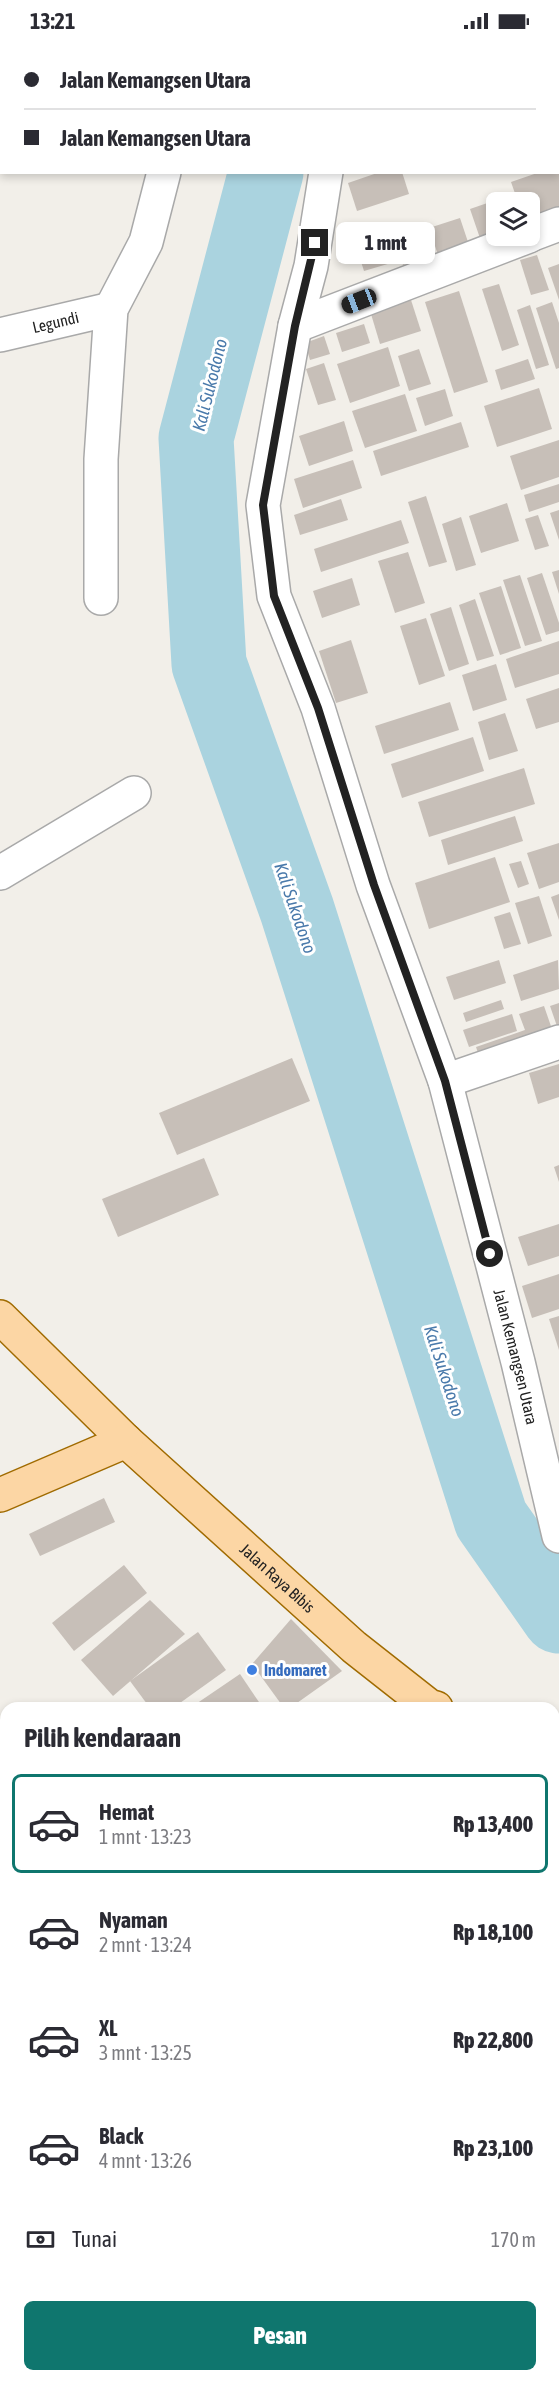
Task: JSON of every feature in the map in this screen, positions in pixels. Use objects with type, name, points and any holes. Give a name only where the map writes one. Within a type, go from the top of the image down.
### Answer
[{"type":"main road","name":"Jalan Raya Bibis","points":[[0,1317],[126,1441],[354,1647],[423,1702]]},
{"type":"main road","points":[[0,1495],[126,1441]]},
{"type":"street","points":[[101,598],[101,459],[111,309],[147,242],[164,174]]},
{"type":"street","name":"Jalan Kemangsen Utara","points":[[326,174],[311,266],[295,326],[263,505],[274,596],[318,708],[374,885],[445,1081],[518,1362],[559,1536]]},
{"type":"street","points":[[540,231],[559,224]]},
{"type":"street","points":[[295,326],[501,246]]},
{"type":"street","name":"Legundi","points":[[0,335],[111,309]]},
{"type":"street","points":[[0,873],[134,793]]},
{"type":"street","points":[[445,1081],[559,1042]]},
{"type":"building","points":[[374,174],[403,174],[409,194],[357,211],[348,183]]},
{"type":"building","points":[[534,174],[559,174],[559,208],[540,215],[540,192],[514,192],[511,182]]},
{"type":"building","points":[[486,203],[486,244],[483,247],[470,209]]},
{"type":"building","points":[[460,218],[471,251],[440,261],[429,228]]},
{"type":"building","points":[[404,227],[415,261],[403,265],[392,231]]},
{"type":"building","points":[[384,240],[391,263],[364,271],[357,249]]},
{"type":"building","points":[[537,255],[549,290],[531,295],[520,260]]},
{"type":"building","points":[[559,264],[559,300],[548,268]]},
{"type":"building","points":[[499,284],[519,345],[502,351],[482,289]]},
{"type":"building","points":[[459,291],[488,382],[454,393],[425,302]]},
{"type":"building","points":[[411,300],[421,331],[380,344],[371,314]]},
{"type":"building","points":[[552,302],[559,323],[559,368],[556,369],[536,308]]},
{"type":"building","points":[[530,305],[549,365],[536,369],[517,310]]},
{"type":"building","points":[[364,324],[370,343],[342,352],[336,333]]},
{"type":"building","points":[[324,336],[330,354],[310,360],[305,343]]},
{"type":"building","points":[[388,347],[400,386],[350,403],[337,364]]},
{"type":"building","points":[[419,349],[431,384],[409,391],[398,356]]},
{"type":"building","points":[[528,359],[535,379],[501,390],[495,370]]},
{"type":"building","points":[[324,363],[336,400],[318,405],[306,369]]},
{"type":"building","points":[[539,388],[552,429],[497,447],[484,406]]},
{"type":"building","points":[[445,389],[453,416],[425,426],[416,398]]},
{"type":"building","points":[[405,394],[417,431],[365,448],[352,411]]},
{"type":"building","points":[[344,421],[353,451],[309,466],[299,436]]},
{"type":"building","points":[[461,422],[469,447],[381,476],[373,451]]},
{"type":"building","points":[[559,440],[559,477],[521,490],[510,456]]},
{"type":"building","points":[[353,460],[362,488],[303,508],[294,479]]},
{"type":"building","points":[[559,484],[559,502],[529,512],[524,495]]},
{"type":"building","points":[[426,496],[447,562],[429,567],[408,502]]},
{"type":"building","points":[[341,499],[348,520],[300,535],[294,515]]},
{"type":"building","points":[[507,503],[519,541],[481,553],[469,516]]},
{"type":"building","points":[[559,510],[559,540],[550,513]]},
{"type":"building","points":[[538,515],[549,546],[535,550],[525,519]]},
{"type":"building","points":[[461,517],[476,565],[456,571],[442,524]]},
{"type":"building","points":[[401,520],[409,543],[321,572],[314,549]]},
{"type":"building","points":[[408,552],[425,603],[395,613],[378,561]]},
{"type":"building","points":[[559,570],[559,594],[552,572]]},
{"type":"building","points":[[542,573],[559,623],[559,631],[546,635],[527,578]]},
{"type":"building","points":[[520,575],[542,641],[525,646],[503,580]]},
{"type":"building","points":[[352,578],[360,605],[322,618],[313,591]]},
{"type":"building","points":[[501,586],[521,648],[500,655],[479,593]]},
{"type":"building","points":[[475,599],[494,656],[477,661],[459,605]]},
{"type":"building","points":[[451,607],[469,664],[449,671],[430,614]]},
{"type":"building","points":[[426,618],[445,676],[419,685],[400,626]]},
{"type":"building","points":[[351,640],[368,693],[336,703],[319,651]]},
{"type":"building","points":[[559,641],[559,674],[515,688],[506,659]]},
{"type":"building","points":[[496,664],[507,700],[473,711],[462,675]]},
{"type":"building","points":[[559,688],[559,722],[536,729],[526,699]]},
{"type":"building","points":[[450,702],[459,730],[384,754],[375,726]]},
{"type":"building","points":[[505,713],[518,751],[489,760],[478,722]]},
{"type":"building","points":[[473,737],[484,771],[402,798],[391,764]]},
{"type":"building","points":[[524,768],[535,804],[429,837],[418,802]]},
{"type":"building","points":[[515,816],[523,841],[448,865],[441,840]]},
{"type":"building","points":[[559,843],[559,882],[539,889],[527,853]]},
{"type":"building","points":[[495,857],[510,902],[429,929],[415,883]]},
{"type":"building","points":[[521,861],[529,884],[518,888],[509,864]]},
{"type":"building","points":[[559,894],[559,920],[551,897]]},
{"type":"building","points":[[539,896],[552,936],[528,944],[515,903]]},
{"type":"building","points":[[510,912],[521,944],[504,949],[494,917]]},
{"type":"building","points":[[499,960],[506,983],[454,1000],[446,977]]},
{"type":"building","points":[[558,960],[559,989],[521,1001],[513,975]]},
{"type":"building","points":[[501,1000],[504,1009],[466,1022],[463,1013]]},
{"type":"building","points":[[559,1003],[559,1032],[550,1006]]},
{"type":"building","points":[[544,1006],[553,1032],[480,1059],[476,1047],[525,1030],[519,1014]]},
{"type":"building","points":[[512,1014],[517,1031],[469,1047],[463,1030]]},
{"type":"building","points":[[292,1058],[310,1101],[177,1155],[159,1113]]},
{"type":"building","points":[[559,1064],[559,1097],[538,1104],[529,1073]]},
{"type":"building","points":[[204,1158],[219,1195],[118,1237],[102,1199]]},
{"type":"building","points":[[559,1165],[559,1182],[554,1167]]},
{"type":"building","points":[[559,1224],[559,1256],[528,1266],[518,1237]]},
{"type":"building","points":[[559,1274],[559,1309],[532,1318],[522,1286]]},
{"type":"building","points":[[559,1316],[559,1350],[549,1319]]},
{"type":"building","points":[[104,1498],[115,1522],[40,1556],[29,1534]]},
{"type":"building","points":[[124,1565],[147,1593],[74,1651],[52,1623]]},
{"type":"building","points":[[150,1600],[185,1634],[113,1696],[81,1660]]},
{"type":"building","points":[[291,1619],[342,1671],[298,1702],[280,1702],[252,1664]]},
{"type":"building","points":[[198,1632],[226,1670],[181,1702],[146,1702],[130,1681]]},
{"type":"building","points":[[240,1674],[259,1702],[199,1702]]},
{"type":"waterway","name":"Kali Sukodono","points":[[265,174],[196,438],[209,664],[297,910],[491,1519],[559,1616]]},
{"type":"place","name":"Indomaret","points":[[252,1670]]},
{"type":"route","points":[[315,243],[295,326],[263,505],[274,596],[318,708],[374,885],[445,1081],[490,1254]]}]
